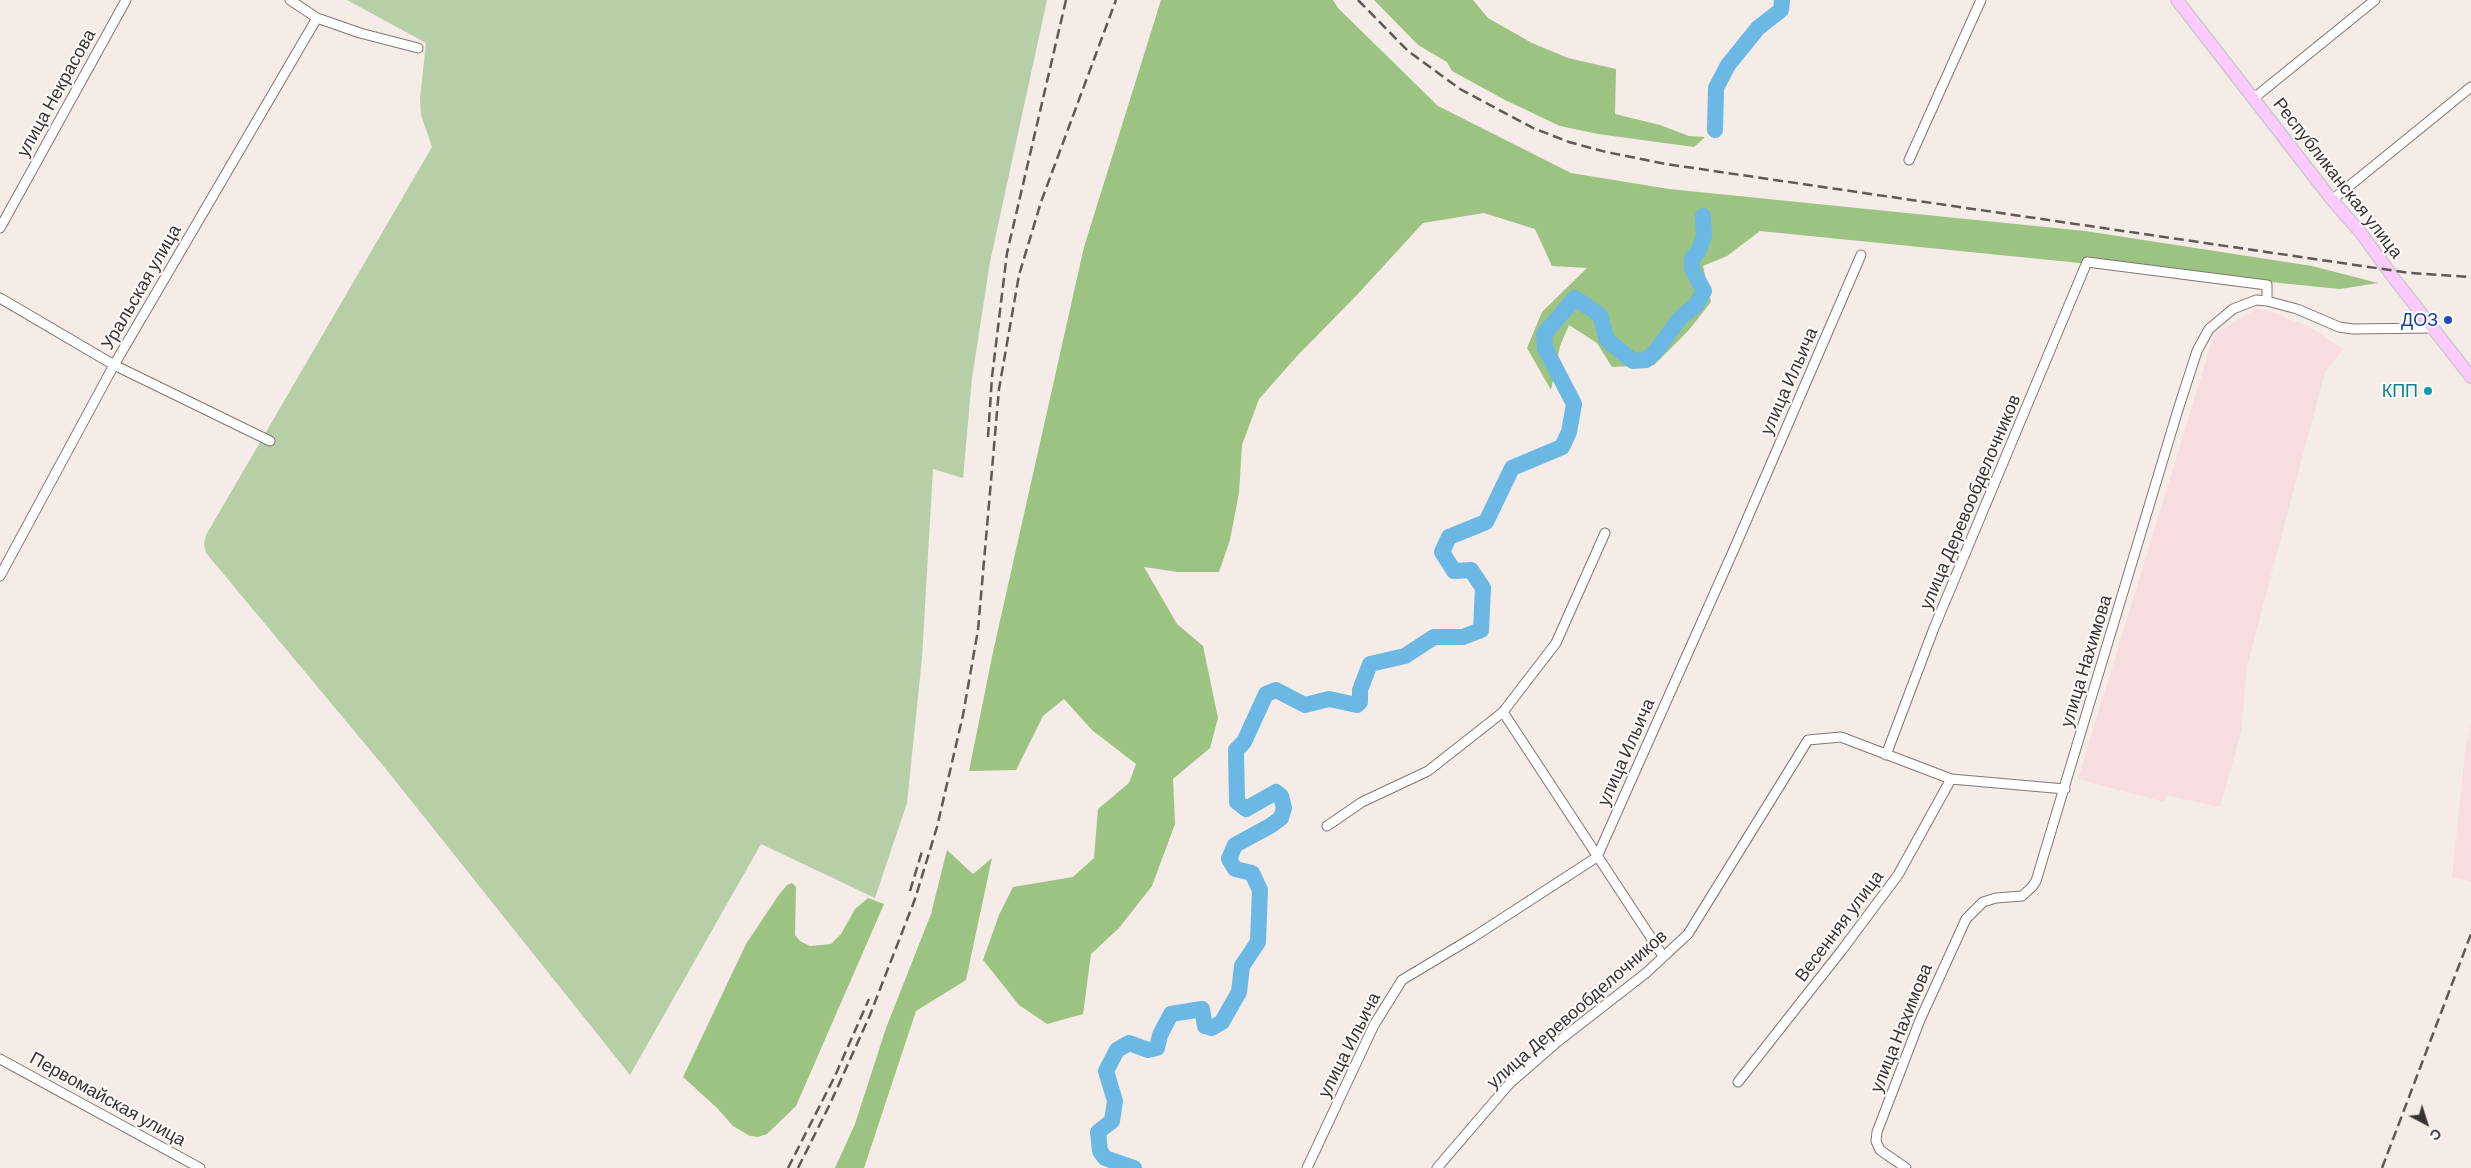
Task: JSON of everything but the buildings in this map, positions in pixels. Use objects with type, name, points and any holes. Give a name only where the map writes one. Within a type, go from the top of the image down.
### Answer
[{"type":"main road","name":"Республиканская улица","points":[[2177,0],[2332,200],[2362,233],[2432,328],[2471,377]]},
{"type":"street","name":"улица Некрасова","points":[[0,228],[126,0]]},
{"type":"street","points":[[290,0],[317,18],[360,33],[418,48]]},
{"type":"street","points":[[1909,160],[1981,0]]},
{"type":"street","points":[[2254,98],[2374,0]]},
{"type":"street","name":"Уральская улица","points":[[1,571],[114,365],[317,18]]},
{"type":"street","points":[[2332,200],[2471,87]]},
{"type":"street","name":"улица Ильича","points":[[1306,1168],[1374,1025],[1402,980],[1472,938],[1597,857],[1735,548],[1861,255]]},
{"type":"street","name":"улица Деревообделочников","points":[[1437,1168],[1510,1083],[1556,1043],[1646,974],[1688,934],[1808,740],[1841,737],[1886,755],[1934,628],[2087,262],[2267,285],[2267,300]]},
{"type":"street","points":[[0,298],[114,365],[270,441]]},
{"type":"street","name":"улица Нахимова","points":[[1906,1168],[1884,1154],[1877,1146],[1876,1136],[1920,1020],[1947,957],[1971,912],[1983,902],[2022,896],[2032,887],[2065,788],[2197,351],[2209,329],[2233,309],[2245,303],[2267,300],[2297,309],[2339,327],[2353,329],[2432,328]]},
{"type":"street","points":[[1326,826],[1362,802],[1428,771],[1503,712],[1556,644],[1605,532]]},
{"type":"street","points":[[1503,712],[1663,956]]},
{"type":"street","points":[[1886,755],[1951,779],[2065,788]]},
{"type":"street","name":"Весенняя улица","points":[[1738,1082],[1842,950],[1898,875],[1951,779]]},
{"type":"street","name":"Первомайская улица","points":[[0,1059],[200,1168]]},
{"type":"shaded area","points":[[2256,309],[2267,310],[2311,328],[2343,349],[2325,372],[2247,666],[2241,732],[2220,807],[2166,795],[2164,802],[2078,779],[2214,335]]},
{"type":"shaded area","points":[[2471,725],[2471,881],[2452,877],[2466,745]]},
{"type":"green space","points":[[347,0],[1047,0],[990,262],[972,378],[963,478],[933,469],[922,658],[907,803],[875,898],[761,844],[630,1075],[385,768],[206,553],[204,544],[206,535],[432,147],[421,115],[420,98],[426,43]]},
{"type":"green space","points":[[1161,0],[1333,0],[1338,8],[1438,106],[1571,173],[1669,189],[2085,231],[2312,266],[2378,283],[2340,289],[1760,231],[1727,256],[1703,266],[1711,302],[1688,331],[1654,365],[1612,367],[1597,343],[1569,325],[1560,346],[1551,390],[1527,348],[1542,312],[1587,268],[1552,266],[1535,229],[1484,213],[1423,223],[1259,399],[1242,445],[1239,493],[1230,540],[1219,572],[1178,572],[1144,567],[1177,624],[1203,646],[1218,718],[1210,748],[1173,779],[1175,824],[1152,886],[1119,928],[1091,954],[1083,1014],[1047,1024],[1019,1005],[983,960],[999,915],[1013,887],[1073,877],[1094,858],[1098,809],[1129,783],[1136,764],[1092,730],[1064,699],[1043,716],[1016,770],[969,771],[993,652],[1084,247]]},
{"type":"green space","points":[[1374,0],[1473,0],[1488,18],[1532,43],[1568,58],[1616,69],[1615,114],[1660,125],[1689,136],[1705,137],[1694,147],[1598,134],[1560,126],[1505,100],[1452,71],[1447,62],[1418,45]]},
{"type":"green space","points":[[947,850],[973,874],[992,858],[966,980],[916,1011],[864,1168],[835,1168],[855,1124],[886,1028],[931,914]]},
{"type":"green space","points":[[792,883],[796,887],[795,935],[800,941],[810,946],[831,944],[841,934],[855,909],[868,898],[884,904],[796,1106],[767,1134],[758,1137],[750,1136],[733,1126],[717,1108],[683,1077],[746,944],[778,896],[787,885]]},
{"type":"waterway","points":[[1715,130],[1716,88],[1728,65],[1758,28],[1781,10],[1782,0]]},
{"type":"waterway","points":[[1134,1168],[1105,1158],[1100,1151],[1098,1132],[1112,1121],[1115,1101],[1106,1071],[1117,1050],[1129,1043],[1148,1050],[1157,1048],[1160,1035],[1171,1014],[1202,1009],[1205,1026],[1212,1028],[1222,1022],[1239,992],[1242,966],[1258,942],[1260,890],[1252,873],[1235,869],[1229,859],[1235,845],[1281,818],[1284,808],[1281,796],[1276,792],[1246,809],[1237,802],[1236,750],[1244,742],[1266,694],[1276,690],[1305,705],[1329,699],[1357,705],[1360,702],[1360,690],[1370,664],[1405,656],[1434,637],[1463,637],[1481,630],[1483,588],[1471,570],[1454,571],[1442,552],[1449,537],[1486,522],[1512,468],[1562,447],[1569,432],[1574,404],[1545,348],[1544,334],[1575,298],[1600,315],[1607,340],[1633,361],[1646,360],[1655,352],[1680,318],[1696,305],[1704,291],[1692,269],[1692,258],[1698,252],[1704,236],[1703,216]]},
{"type":"railway","points":[[988,437],[992,377],[1007,253],[1066,0]]},
{"type":"railway","points":[[798,1168],[830,1104],[870,1015],[915,899],[937,827],[963,715],[978,630],[999,389],[1019,275],[1041,202],[1116,0]]},
{"type":"railway","points":[[1358,0],[1408,51],[1460,89],[1533,128],[1569,142],[1606,152],[1666,164],[2410,273],[2471,277]]},
{"type":"railway","points":[[910,891],[923,848]]},
{"type":"railway","points":[[2382,1168],[2471,934]]},
{"type":"railway","points":[[788,1168],[835,1076],[869,999]]},
{"type":"place","name":"ДОЗ","points":[[2448,320]]},
{"type":"place","name":"КПП","points":[[2428,391]]}]
